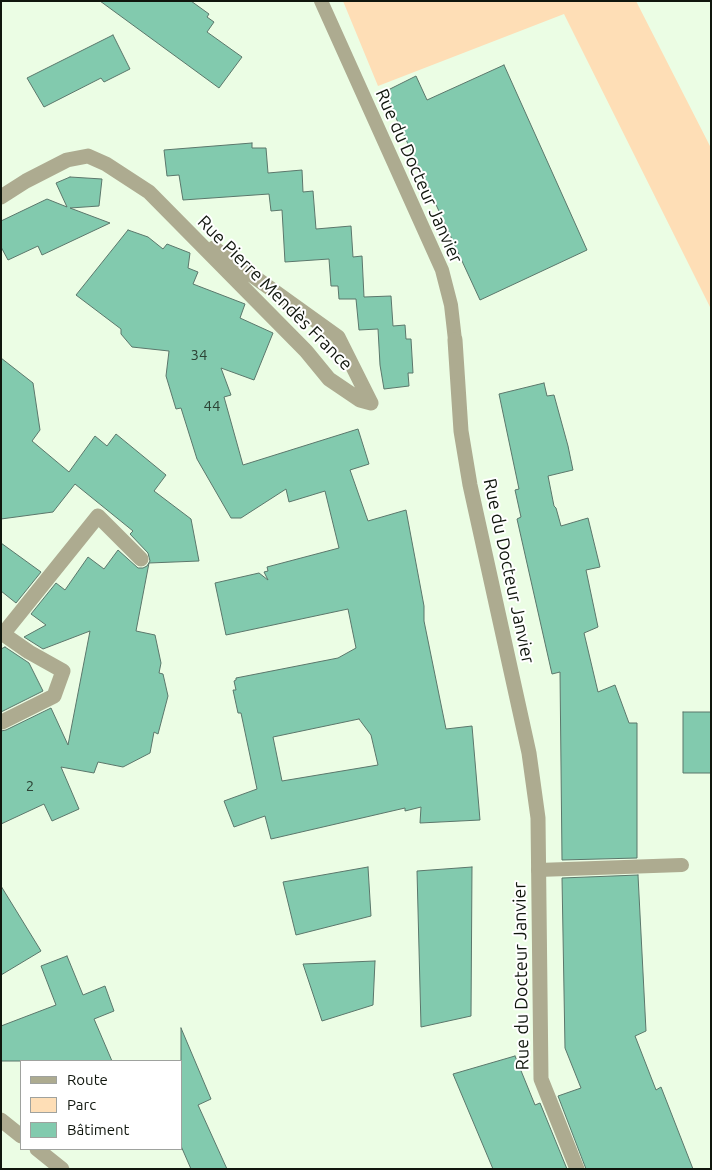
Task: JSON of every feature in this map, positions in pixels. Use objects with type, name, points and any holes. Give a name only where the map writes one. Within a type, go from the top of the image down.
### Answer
[{"type":"street","name":"Rue Pierre Mendès France","points":[[1,197],[26,181],[67,160],[88,156],[106,164],[149,192],[179,223],[306,351],[329,379],[360,400],[371,403],[338,338],[179,223]]},
{"type":"street","name":"Rue du Docteur Janvier","points":[[455,340],[461,431],[470,485],[529,752],[538,818],[541,1079],[577,1169]]},
{"type":"street","points":[[2,722],[54,696],[63,671],[29,652],[2,633],[98,516],[141,559]]},
{"type":"street","points":[[1,1120],[20,1135]]},
{"type":"street","points":[[38,1150],[62,1169]]},
{"type":"lane","name":"Rue du Docteur Janvier","points":[[321,1],[442,270],[451,305],[455,340]]},
{"type":"lane","points":[[538,870],[682,866]]},
{"type":"green space","points":[[343,1],[636,1],[711,148],[711,309],[564,14],[378,86]]},
{"type":"building","points":[[100,1],[191,1],[209,14],[207,17],[214,22],[207,32],[242,57],[219,88]]},
{"type":"building","points":[[113,35],[130,69],[104,82],[101,78],[44,107],[27,78]]},
{"type":"building","points":[[504,65],[587,250],[480,300],[384,92],[416,76],[427,100]]},
{"type":"building","points":[[252,143],[252,148],[266,148],[268,173],[302,170],[303,192],[313,191],[316,229],[351,226],[353,257],[362,256],[364,297],[391,296],[393,326],[405,325],[406,339],[411,339],[413,373],[408,373],[409,386],[384,389],[380,365],[378,329],[359,330],[356,299],[339,299],[338,286],[331,286],[329,259],[285,262],[282,210],[271,211],[269,194],[183,200],[179,175],[167,176],[164,150]]},
{"type":"building","points":[[70,177],[102,179],[99,206],[70,208],[110,223],[42,255],[38,246],[8,260],[1,247],[1,221],[47,199],[67,207],[56,183]]},
{"type":"building","points":[[128,230],[148,237],[163,249],[167,244],[190,253],[188,268],[198,272],[193,284],[245,304],[240,318],[273,333],[254,380],[221,368],[231,395],[224,397],[243,465],[358,429],[369,464],[350,470],[368,521],[406,510],[424,606],[424,621],[446,729],[472,726],[480,820],[420,823],[421,807],[405,811],[405,808],[271,839],[265,816],[234,827],[224,801],[257,789],[241,713],[238,713],[233,690],[236,690],[234,681],[236,678],[338,658],[356,648],[348,609],[226,635],[215,583],[259,573],[268,580],[264,572],[268,571],[267,567],[339,548],[325,491],[289,502],[286,489],[241,518],[231,518],[197,459],[181,408],[176,409],[166,376],[169,351],[132,347],[121,334],[121,329],[76,295]],"holes":[[[359,719],[371,735],[378,765],[282,781],[273,737]]]},
{"type":"building","points":[[1,358],[33,383],[40,430],[32,441],[69,472],[95,436],[107,446],[116,434],[166,475],[154,491],[191,519],[199,561],[149,563],[136,631],[155,635],[161,663],[159,673],[163,674],[168,696],[158,734],[154,732],[150,753],[123,767],[98,762],[94,773],[61,767],[79,809],[52,821],[44,804],[1,824],[1,731],[51,708],[68,745],[90,631],[43,649],[24,637],[46,625],[31,614],[56,583],[65,590],[88,557],[104,569],[118,550],[138,568],[147,566],[150,561],[148,553],[130,534],[133,531],[75,484],[53,512],[1,519]]},
{"type":"building","points":[[544,383],[547,396],[554,395],[573,470],[548,476],[554,506],[561,526],[588,518],[600,567],[586,570],[598,627],[584,633],[598,692],[615,685],[629,723],[637,723],[637,858],[562,860],[560,672],[552,674],[517,519],[521,517],[515,490],[519,489],[499,394]]},
{"type":"building","points":[[1,543],[41,572],[16,603],[1,591]]},
{"type":"building","points":[[5,647],[29,663],[43,691],[1,712],[1,649]]},
{"type":"building","points":[[683,712],[711,712],[711,773],[683,773]]},
{"type":"building","points":[[368,867],[371,916],[296,935],[283,882]]},
{"type":"building","points":[[472,867],[471,1016],[421,1027],[417,871]]},
{"type":"building","points":[[638,875],[646,1031],[635,1036],[656,1090],[661,1087],[693,1169],[586,1169],[558,1096],[581,1088],[565,1048],[562,878]]},
{"type":"building","points":[[1,886],[41,951],[1,975]]},
{"type":"building","points":[[67,956],[83,995],[105,986],[114,1011],[94,1019],[112,1060],[1,1061],[1,1026],[56,1005],[41,966]]},
{"type":"building","points":[[375,961],[373,1005],[322,1021],[303,964]]},
{"type":"building","points":[[181,1028],[211,1099],[198,1105],[227,1169],[191,1169],[182,1148]]},
{"type":"building","points":[[515,1056],[535,1105],[540,1103],[567,1169],[493,1169],[453,1074]]}]
